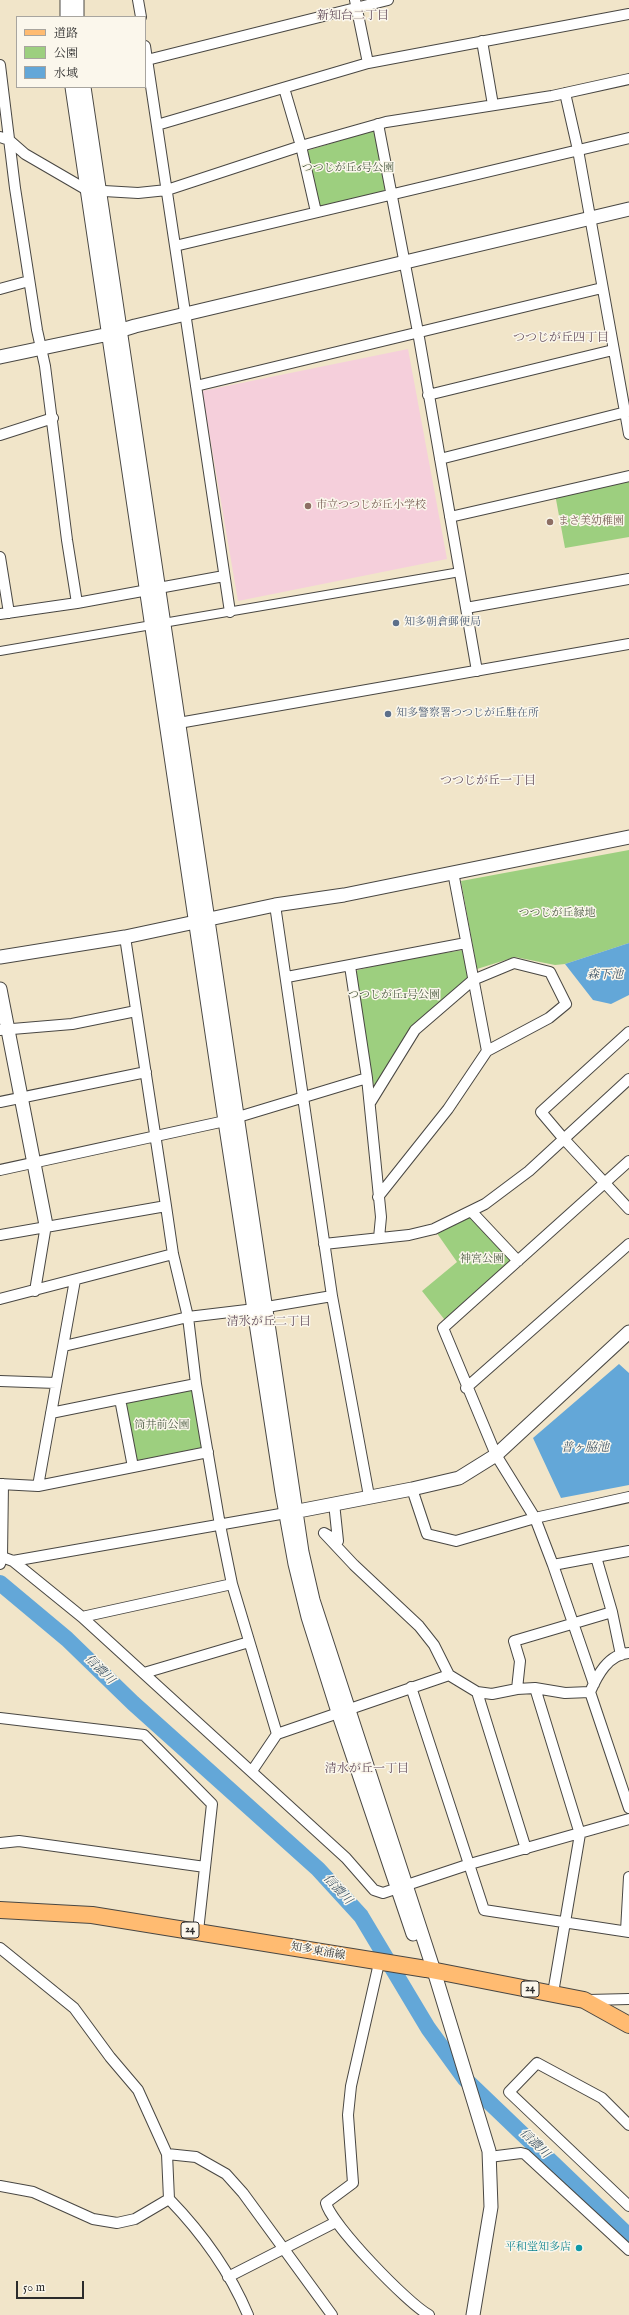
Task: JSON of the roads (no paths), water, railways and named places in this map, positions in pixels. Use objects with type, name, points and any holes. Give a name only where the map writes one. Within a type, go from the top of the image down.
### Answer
[{"type":"main road","name":"知多東浦線","points":[[0,1910],[92,1915],[198,1931],[379,1963],[430,1970],[584,2000],[629,2025]]},
{"type":"street","points":[[67,0],[67,16]]},
{"type":"street","points":[[77,0],[77,16]]},
{"type":"street","points":[[138,0],[141,16]]},
{"type":"street","points":[[147,60],[356,3],[388,0]]},
{"type":"street","points":[[356,3],[368,63]]},
{"type":"street","points":[[156,125],[368,63],[629,14]]},
{"type":"street","points":[[482,41],[493,105]]},
{"type":"street","points":[[146,53],[230,612]]},
{"type":"street","points":[[0,65],[5,138],[53,418],[67,540],[77,603]]},
{"type":"street","points":[[5,138],[25,154],[93,190],[138,193],[167,190],[301,146],[378,124],[493,105],[629,79]]},
{"type":"street","points":[[72,88],[93,190],[115,333],[231,1119],[291,1512],[295,1564],[308,1617],[343,1710],[401,1887],[455,2036],[490,2157],[491,2207],[473,2315]]},
{"type":"street","points":[[84,88],[93,190]]},
{"type":"street","points":[[284,88],[301,146],[316,212]]},
{"type":"street","points":[[565,92],[578,150],[629,434]]},
{"type":"street","points":[[378,124],[418,332],[477,671]]},
{"type":"street","points":[[175,246],[274,225],[316,212],[629,138]]},
{"type":"street","points":[[0,356],[42,349],[115,333],[629,209]]},
{"type":"street","points":[[0,289],[30,280]]},
{"type":"street","points":[[196,386],[602,288]]},
{"type":"street","points":[[428,395],[613,350]]},
{"type":"street","points":[[440,459],[626,412]]},
{"type":"street","points":[[0,435],[53,418]]},
{"type":"street","points":[[450,517],[629,476]]},
{"type":"street","points":[[0,557],[5,613],[77,603],[224,576]]},
{"type":"street","points":[[0,651],[460,572]]},
{"type":"street","points":[[466,608],[629,580]]},
{"type":"street","points":[[173,724],[629,644]]},
{"type":"street","points":[[0,957],[125,937],[275,905],[344,895],[629,837]]},
{"type":"street","points":[[453,872],[487,1051]]},
{"type":"street","points":[[275,905],[287,977],[332,1296],[369,1496]]},
{"type":"street","points":[[125,937],[166,1206],[174,1254],[188,1316],[196,1384],[220,1525],[232,1584],[277,1734]]},
{"type":"street","points":[[287,977],[350,966],[466,942]]},
{"type":"street","points":[[370,1104],[415,1030],[473,980],[514,964],[550,972],[566,1004],[549,1018],[487,1051],[448,1109],[378,1197]]},
{"type":"street","points":[[350,966],[370,1104],[381,1217],[379,1238]]},
{"type":"street","points":[[0,989],[4,1029],[46,1225],[36,1291]]},
{"type":"street","points":[[4,1029],[72,1024],[136,1012]]},
{"type":"street","points":[[629,1032],[541,1112],[629,1209]]},
{"type":"street","points":[[0,1102],[146,1072]]},
{"type":"street","points":[[0,1170],[231,1119],[367,1078]]},
{"type":"street","points":[[324,1244],[409,1235],[434,1229],[485,1204],[529,1171],[563,1138],[629,1079]]},
{"type":"street","points":[[629,1161],[443,1328],[466,1388],[496,1455],[536,1518],[573,1624],[629,1808]]},
{"type":"street","points":[[0,1235],[46,1225],[166,1206]]},
{"type":"street","points":[[471,1211],[518,1261]]},
{"type":"street","points":[[466,1388],[629,1244]]},
{"type":"street","points":[[0,1299],[36,1291],[174,1254]]},
{"type":"street","points":[[38,1486],[75,1280]]},
{"type":"street","points":[[64,1346],[188,1316],[260,1308],[332,1296]]},
{"type":"street","points":[[208,1452],[38,1486],[2,1484],[1,1561],[13,1561],[220,1525],[291,1512],[334,1502],[412,1489],[459,1478],[496,1455],[629,1332]]},
{"type":"street","points":[[0,1381],[56,1383]]},
{"type":"street","points":[[51,1413],[196,1384]]},
{"type":"street","points":[[120,1399],[133,1467]]},
{"type":"street","points":[[412,1489],[427,1534],[456,1542],[536,1518],[629,1497]]},
{"type":"street","points":[[334,1502],[338,1541],[324,1533],[354,1565],[419,1626],[434,1645],[449,1675],[477,1692],[492,1694],[517,1689],[535,1688],[565,1692],[592,1688]]},
{"type":"street","points":[[552,1562],[553,1565],[629,1551]]},
{"type":"street","points":[[592,1688],[599,1672],[625,1654],[596,1557]]},
{"type":"street","points":[[13,1561],[82,1616],[102,1636],[346,1858],[374,1890],[383,1893],[470,1864],[629,1819]]},
{"type":"street","points":[[82,1616],[232,1584]]},
{"type":"street","points":[[517,1689],[520,1661],[514,1641],[612,1612]]},
{"type":"street","points":[[144,1673],[249,1642]]},
{"type":"street","points":[[252,1771],[277,1734],[343,1710],[449,1675]]},
{"type":"street","points":[[411,1687],[484,1910],[566,1921],[627,1932],[629,1876]]},
{"type":"street","points":[[535,1688],[580,1834],[566,1921],[552,1993]]},
{"type":"street","points":[[477,1692],[526,1849]]},
{"type":"street","points":[[0,1718],[144,1735],[212,1804],[198,1931]]},
{"type":"street","points":[[0,1843],[18,1841],[205,1867]]},
{"type":"street","points":[[0,1948],[74,2008],[110,2057],[138,2090],[167,2154],[169,2199],[192,2223],[228,2277],[248,2315]]},
{"type":"street","points":[[379,1963],[351,2086],[348,2115],[353,2183],[326,2203],[336,2222],[415,2312],[429,2315]]},
{"type":"street","points":[[584,2000],[629,1999]]},
{"type":"street","points":[[629,2125],[602,2098],[537,2063],[509,2092],[629,2206]]},
{"type":"street","points":[[490,2157],[521,2152],[525,2154],[629,2250]]},
{"type":"street","points":[[167,2154],[196,2157],[226,2174],[243,2193],[332,2315]]},
{"type":"street","points":[[0,2186],[33,2192],[93,2219],[117,2223],[135,2219],[169,2199]]},
{"type":"street","points":[[228,2277],[284,2250],[336,2222]]},
{"type":"water","name":"森下池","points":[[629,943],[629,995],[611,1004],[593,1000],[565,964]]},
{"type":"water","name":"普ヶ脇池","points":[[619,1364],[629,1373],[629,1485],[561,1498],[533,1438]]},
{"type":"waterway","name":"信濃川","points":[[0,1583],[67,1639],[133,1703],[318,1869],[361,1916],[428,2028],[465,2079],[629,2236]]},
{"type":"place","name":"市立つつじが丘小学校","points":[[308,506]]},
{"type":"place","name":"まさ美幼稚園","points":[[550,522]]},
{"type":"place","name":"知多朝倉郵便局","points":[[396,623]]},
{"type":"place","name":"知多警察署つつじが丘駐在所","points":[[388,714]]},
{"type":"place","name":"平和堂知多店","points":[[579,2248]]},
{"type":"district","name":"新知台二丁目","points":[[353,17]]},
{"type":"district","name":"つつじが丘四丁目","points":[[561,339]]},
{"type":"district","name":"つつじが丘一丁目","points":[[488,782]]},
{"type":"district","name":"清水が丘二丁目","points":[[269,1323]]},
{"type":"district","name":"清水が丘一丁目","points":[[367,1770]]},
{"type":"park label","name":"つつじが丘6号公園","points":[[348,169]]},
{"type":"park label","name":"つつじが丘緑地","points":[[557,914]]},
{"type":"park label","name":"つつじが丘1号公園","points":[[394,996]]},
{"type":"park label","name":"神宮公園","points":[[482,1260]]},
{"type":"park label","name":"筒井前公園","points":[[162,1426]]}]
